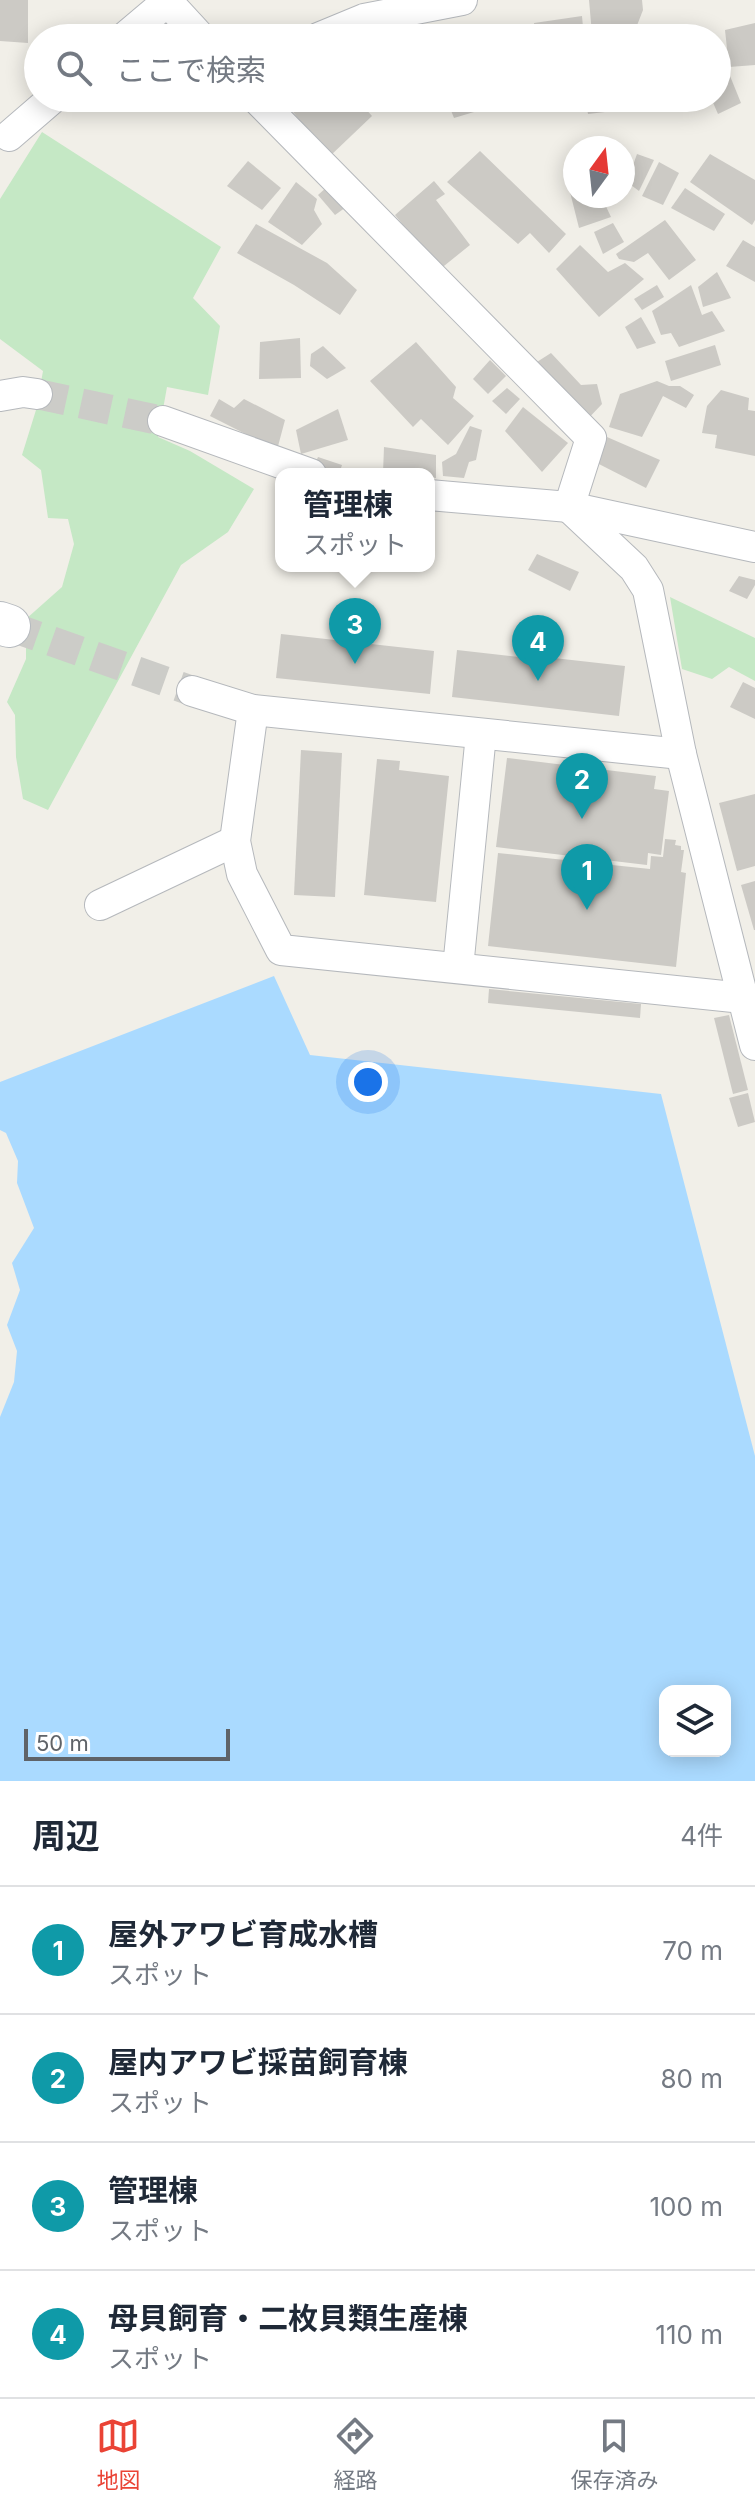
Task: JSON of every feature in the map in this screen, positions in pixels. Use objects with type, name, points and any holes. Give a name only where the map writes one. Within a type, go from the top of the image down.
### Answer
[{"type":"street","points":[[140,24],[168,0],[189,24]]},
{"type":"street","points":[[336,24],[356,9],[462,0]]},
{"type":"street","points":[[9,136],[37,112]]},
{"type":"street","points":[[270,112],[591,438],[569,507]]},
{"type":"street","points":[[0,396],[23,392],[37,394]]},
{"type":"street","points":[[163,421],[294,468]]},
{"type":"street","points":[[435,496],[569,507],[755,547]]},
{"type":"street","points":[[569,507],[634,568],[648,590],[681,754],[748,1005],[755,1045]]},
{"type":"street","points":[[192,691],[253,710],[681,754]]},
{"type":"street","points":[[253,710],[235,841],[242,874],[281,950],[458,968],[748,1005]]},
{"type":"street","points":[[458,968],[481,734]]},
{"type":"street","points":[[100,905],[235,841]]},
{"type":"green space","points":[[42,132],[221,247],[193,298],[220,326],[208,395],[167,387],[158,437],[190,451],[254,489],[228,532],[181,565],[48,810],[23,799],[16,757],[15,715],[7,702],[26,659],[26,619],[62,587],[74,544],[68,519],[48,518],[41,470],[22,455],[36,410],[43,371],[0,339],[0,199]]},
{"type":"green space","points":[[670,597],[755,638],[755,681],[729,667],[712,679],[682,669]]},
{"type":"water","points":[[274,976],[310,1055],[661,1094],[755,1456],[755,1781],[0,1781],[0,1417],[14,1382],[17,1351],[7,1325],[20,1290],[12,1263],[34,1228],[17,1183],[18,1161],[6,1133],[0,1130],[0,1082]]},
{"type":"building","points":[[0,0],[28,0],[24,43],[0,41]]},
{"type":"building","points":[[589,0],[642,0],[643,10],[638,24],[591,24]]},
{"type":"building","points":[[582,16],[583,24],[534,24]]},
{"type":"building","points":[[398,21],[422,24],[394,24]]},
{"type":"building","points":[[755,23],[755,65],[731,67],[731,29]]},
{"type":"building","points":[[731,78],[741,103],[731,108]]},
{"type":"building","points":[[293,112],[368,112],[372,116],[329,157]]},
{"type":"building","points":[[452,112],[474,112],[454,118]]},
{"type":"building","points":[[480,151],[566,234],[549,253],[530,233],[518,244],[447,182]]},
{"type":"building","points":[[637,154],[654,160],[639,191],[635,188]]},
{"type":"building","points":[[710,154],[755,180],[755,220],[752,225],[690,182]]},
{"type":"building","points":[[248,161],[281,188],[262,210],[227,186]]},
{"type":"building","points":[[659,162],[679,173],[663,205],[642,196]]},
{"type":"building","points":[[434,181],[445,194],[436,200],[470,245],[439,270],[395,215]]},
{"type":"building","points":[[296,182],[317,199],[314,210],[322,224],[302,245],[268,222]]},
{"type":"building","points":[[328,186],[349,205],[335,215],[318,195]]},
{"type":"building","points":[[685,188],[725,214],[714,231],[671,208]]},
{"type":"building","points":[[574,208],[607,208],[611,217],[579,228]]},
{"type":"building","points":[[665,220],[696,260],[669,280],[648,253],[634,262],[619,259],[616,254]]},
{"type":"building","points":[[613,223],[624,242],[603,254],[594,232]]},
{"type":"building","points":[[256,224],[327,263],[357,290],[340,315],[237,253]]},
{"type":"building","points":[[743,240],[755,247],[755,282],[726,266]]},
{"type":"building","points":[[580,245],[608,272],[625,263],[644,279],[599,317],[556,269]]},
{"type":"building","points":[[717,272],[731,298],[703,307],[698,287]]},
{"type":"building","points":[[657,285],[664,297],[642,310],[634,299]]},
{"type":"building","points":[[691,285],[702,315],[712,311],[725,331],[679,347],[671,333],[661,335],[652,311]]},
{"type":"building","points":[[641,317],[656,343],[637,349],[625,327]]},
{"type":"building","points":[[300,338],[301,378],[259,379],[260,342]]},
{"type":"building","points":[[416,342],[456,387],[453,398],[474,416],[448,445],[421,419],[413,427],[370,381]]},
{"type":"building","points":[[715,345],[721,365],[671,381],[665,361]]},
{"type":"building","points":[[323,346],[346,368],[327,379],[310,366],[311,354]]},
{"type":"building","points":[[551,353],[581,385],[597,384],[602,404],[582,425],[529,367]]},
{"type":"building","points":[[490,360],[506,376],[488,394],[473,379]]},
{"type":"building","points":[[657,381],[680,386],[694,395],[686,408],[663,396],[642,437],[609,427],[620,394]]},
{"type":"building","points":[[507,388],[520,399],[506,414],[492,401]]},
{"type":"building","points":[[721,390],[749,398],[748,410],[755,411],[755,456],[715,448],[717,435],[702,433],[707,406]]},
{"type":"building","points":[[219,399],[234,408],[244,399],[285,420],[277,450],[210,416]]},
{"type":"building","points":[[523,407],[568,443],[542,472],[505,431]]},
{"type":"building","points":[[338,409],[348,440],[301,454],[296,430]]},
{"type":"building","points":[[470,426],[482,430],[476,460],[469,462],[464,478],[443,476],[442,462],[456,454]]},
{"type":"building","points":[[607,437],[660,460],[646,488],[593,461]]},
{"type":"building","points":[[384,447],[436,455],[436,478],[435,468],[383,468]]},
{"type":"building","points":[[318,457],[342,465],[341,468],[314,466]]},
{"type":"building","points":[[537,554],[579,572],[570,591],[528,570]]},
{"type":"building","points":[[739,576],[755,580],[747,599],[729,591]]},
{"type":"building","points":[[281,634],[434,651],[430,694],[276,678]]},
{"type":"building","points":[[521,638],[547,641],[545,657],[625,666],[619,716],[452,697],[457,650],[519,657]]},
{"type":"building","points":[[743,682],[755,688],[755,719],[730,707]]},
{"type":"building","points":[[301,750],[342,753],[335,897],[294,895]]},
{"type":"building","points":[[507,758],[656,776],[654,789],[669,791],[661,855],[648,853],[647,865],[496,847]]},
{"type":"building","points":[[377,759],[400,761],[399,770],[449,776],[436,902],[364,895]]},
{"type":"building","points":[[755,794],[755,866],[737,871],[719,803]]},
{"type":"building","points":[[665,839],[676,840],[675,845],[684,850],[681,872],[686,873],[676,967],[488,946],[498,853],[650,869],[651,856],[663,857]]},
{"type":"building","points":[[755,881],[755,930],[754,930],[741,885]]},
{"type":"building","points":[[489,989],[641,1004],[640,1018],[488,1003]]},
{"type":"building","points":[[729,1015],[748,1090],[733,1094],[714,1018]]},
{"type":"building","points":[[748,1093],[755,1122],[738,1127],[729,1098]]},
{"type":"tunnel","points":[[37,394],[163,421]]},
{"type":"tunnel","points":[[9,626],[192,691]]},
{"type":"place","name":"管理棟","points":[[355,664]]},
{"type":"place","name":"母貝飼育・二枚貝類生産棟","points":[[538,681]]},
{"type":"place","name":"屋内アワビ採苗飼育棟","points":[[582,819]]},
{"type":"place","name":"屋外アワビ育成水槽","points":[[587,910]]}]
